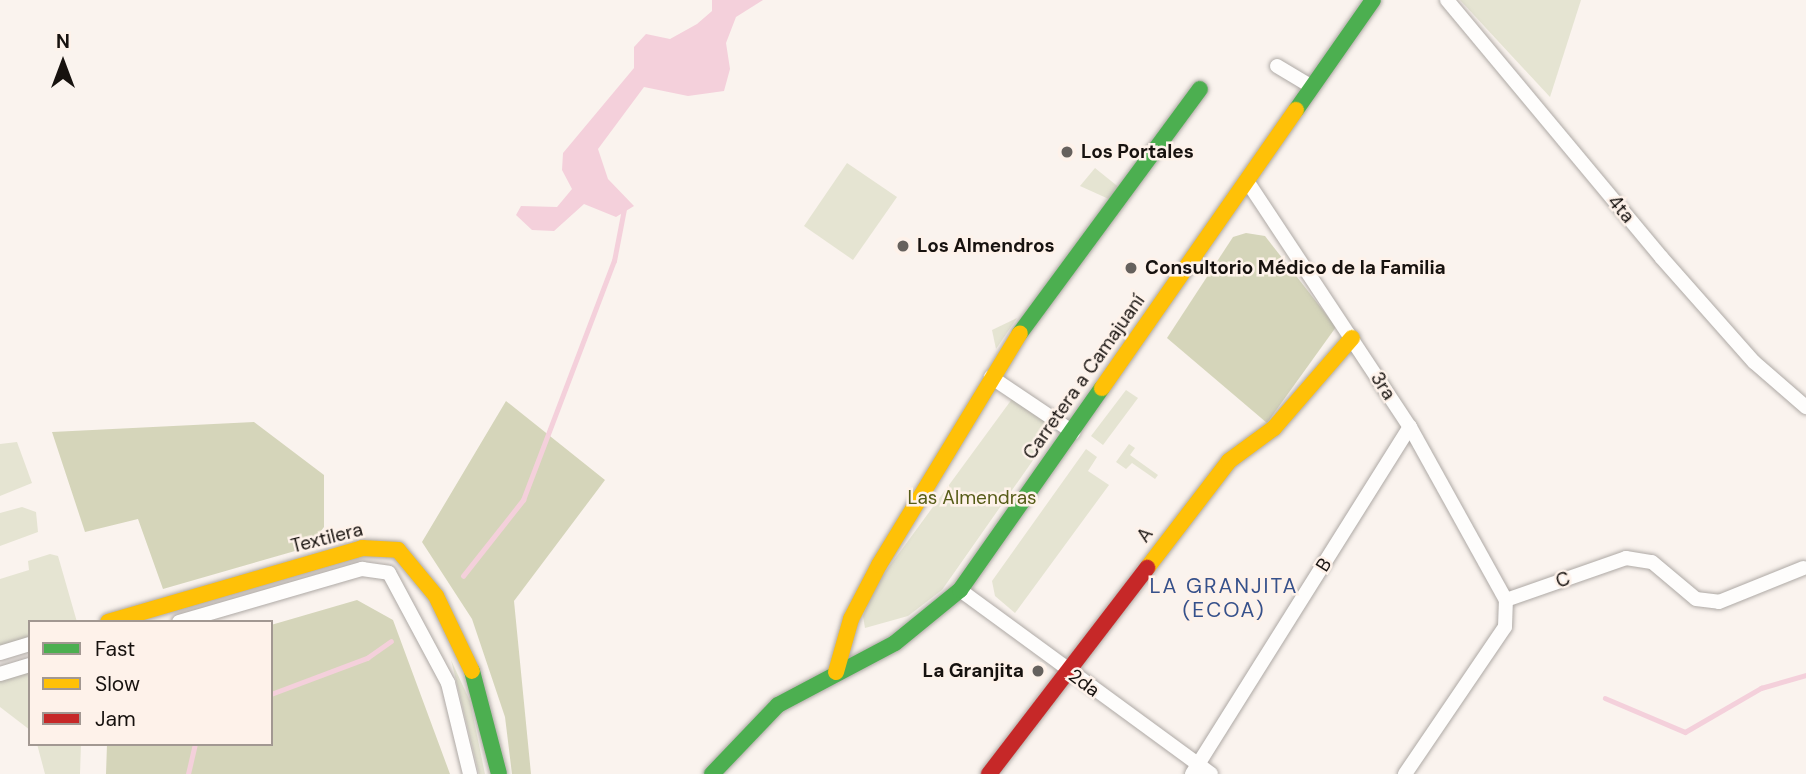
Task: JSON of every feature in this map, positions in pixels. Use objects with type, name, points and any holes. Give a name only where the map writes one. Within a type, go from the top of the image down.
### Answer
[{"type":"street","name":"Carretera a Camajuaní","points":[[712,774],[761,718],[836,672],[905,636],[960,590],[1373,0]]},
{"type":"street","name":"4ta","points":[[1447,0],[1661,257],[1754,362],[1806,407]]},
{"type":"street","points":[[1277,66],[1312,87]]},
{"type":"street","points":[[836,672],[851,619],[879,565],[942,469],[991,377],[1199,89]]},
{"type":"street","name":"3ra","points":[[1247,181],[1410,427],[1506,600]]},
{"type":"street","name":"A","points":[[989,774],[1229,461],[1275,428],[1352,338]]},
{"type":"street","points":[[991,377],[1073,432]]},
{"type":"street","name":"B","points":[[1195,770],[1410,427]]},
{"type":"street","name":"Textilera","points":[[114,620],[362,548],[385,546],[411,561],[436,596],[479,687],[499,774]]},
{"type":"street","points":[[362,548],[362,569]]},
{"type":"street","name":"C","points":[[1506,600],[1626,558],[1652,562],[1696,599],[1719,602],[1803,568]]},
{"type":"street","points":[[411,561],[399,584],[449,683],[470,774]]},
{"type":"street","name":"Textilera","points":[[186,620],[362,569],[389,573],[399,584]]},
{"type":"street","name":"2da","points":[[960,590],[1195,770],[1211,774]]},
{"type":"street","points":[[1405,774],[1505,627],[1506,600]]},
{"type":"street","points":[[0,653],[28,645]]},
{"type":"street","points":[[0,674],[28,666]]},
{"type":"green space","points":[[1460,0],[1581,0],[1550,97]]},
{"type":"green space","points":[[847,163],[897,197],[853,260],[804,226]]},
{"type":"green space","points":[[1095,168],[1121,189],[1111,200],[1080,186]]},
{"type":"green space","points":[[1246,233],[1265,236],[1336,327],[1267,423],[1167,338],[1233,237]]},
{"type":"green space","points":[[1017,318],[996,349],[992,330]]},
{"type":"green space","points":[[1126,390],[1138,398],[1103,445],[1091,436]]},
{"type":"green space","name":"Las Almendras","points":[[1012,399],[1051,425],[1052,433],[942,590],[908,616],[865,628],[863,616],[875,586]]},
{"type":"green space","points":[[506,401],[605,480],[514,601],[531,774],[512,774],[505,717],[472,619],[422,542]]},
{"type":"green space","points":[[254,422],[324,475],[324,527],[309,547],[163,589],[138,519],[85,532],[52,432]]},
{"type":"green space","points":[[17,442],[32,483],[0,496],[0,444]]},
{"type":"green space","points":[[1129,444],[1135,448],[1130,455],[1158,475],[1155,479],[1132,463],[1126,469],[1116,462]]},
{"type":"green space","points":[[1086,449],[1097,457],[1088,471],[1109,485],[1015,613],[995,596],[992,581]]},
{"type":"green space","points":[[22,507],[36,512],[38,532],[0,546],[0,513]]},
{"type":"green space","points":[[50,554],[58,556],[76,620],[28,620],[28,639],[0,646],[0,579],[29,570],[28,561]]},
{"type":"green space","points":[[357,600],[393,620],[450,774],[106,774],[107,746],[273,746],[273,624]]},
{"type":"green space","points":[[451,660],[470,701],[485,774],[479,774]]},
{"type":"green space","points":[[28,672],[28,728],[0,707],[0,679]]},
{"type":"green space","points":[[38,746],[81,746],[80,774],[45,774]]},
{"type":"shaded area","points":[[712,0],[763,0],[736,17],[726,43],[730,69],[724,91],[688,96],[644,87],[598,149],[608,179],[634,206],[616,217],[584,204],[554,231],[532,230],[516,215],[521,206],[557,207],[572,189],[562,170],[563,153],[634,68],[634,47],[646,34],[670,39],[697,24],[712,11]]},
{"type":"waterway","points":[[463,576],[523,500],[614,261],[624,209]]},
{"type":"waterway","points":[[273,693],[367,658],[391,641]]},
{"type":"waterway","points":[[1605,698],[1685,732],[1761,688],[1806,675]]},
{"type":"waterway","points":[[188,774],[195,746]]},
{"type":"traffic: fast","points":[[1296,110],[1373,0]]},
{"type":"traffic: fast","points":[[1020,333],[1200,89]]},
{"type":"traffic: fast","points":[[712,774],[778,705],[895,643],[960,590],[1102,388]]},
{"type":"traffic: fast","points":[[472,671],[499,774]]},
{"type":"traffic: slow","points":[[1102,388],[1296,110]]},
{"type":"traffic: slow","points":[[836,672],[851,619],[879,565],[1020,333]]},
{"type":"traffic: slow","points":[[1147,568],[1229,461],[1274,428],[1352,338]]},
{"type":"traffic: slow","points":[[115,620],[362,548],[398,550],[436,596],[472,671]]},
{"type":"traffic: jam","points":[[989,774],[1147,568]]},
{"type":"place","name":"Los Portales","points":[[1067,152]]},
{"type":"place","name":"Los Almendros","points":[[903,246]]},
{"type":"place","name":"Consultorio Médico de la Familia","points":[[1131,268]]},
{"type":"place","name":"La Granjita","points":[[1038,671]]},
{"type":"district","name":"LA GRANJITA (ECOA)","points":[[1224,598]]}]
